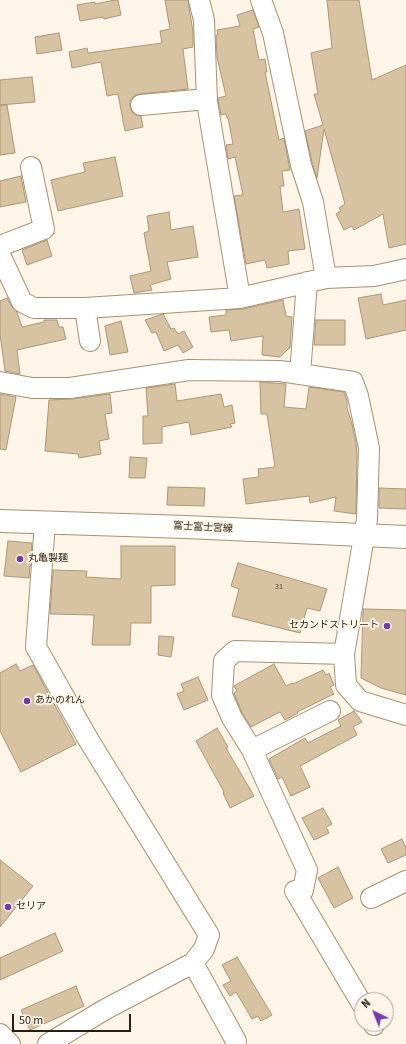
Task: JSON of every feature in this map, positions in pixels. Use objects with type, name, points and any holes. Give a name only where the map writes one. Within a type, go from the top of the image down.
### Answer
[{"type":"main road","name":"富士富士宮線","points":[[0,521],[186,527],[406,537]]},
{"type":"street","points":[[199,0],[204,20],[207,99],[240,298]]},
{"type":"street","points":[[261,0],[273,33],[301,165],[313,202],[316,280],[300,374]]},
{"type":"street","points":[[141,105],[207,99]]},
{"type":"street","points":[[0,246],[44,229],[31,167]]},
{"type":"street","points":[[0,255],[22,302],[34,308],[85,308],[240,298],[316,280],[374,276],[406,269]]},
{"type":"street","points":[[85,308],[90,342]]},
{"type":"street","points":[[0,382],[32,388],[70,388],[189,370],[280,371],[352,382],[358,396],[369,448],[367,519],[344,654],[346,685],[360,701],[406,715]]},
{"type":"street","points":[[45,522],[36,647],[88,739],[209,935],[204,949],[193,962],[104,1010],[48,1044]]},
{"type":"street","points":[[344,654],[235,651],[224,661],[222,695],[232,718],[252,750],[307,870],[303,890],[296,891],[355,992]]},
{"type":"street","points":[[252,750],[330,711]]},
{"type":"street","points":[[371,898],[406,881]]},
{"type":"street","points":[[193,962],[236,1041]]},
{"type":"street","points":[[0,1034],[10,1044]]},
{"type":"building","points":[[118,0],[121,15],[104,19],[103,17],[80,21],[77,5],[95,2],[95,4]]},
{"type":"building","points":[[165,0],[188,0],[193,32],[193,47],[183,49],[188,89],[135,95],[130,101],[130,106],[132,112],[141,116],[143,127],[125,131],[118,94],[107,96],[101,62],[72,68],[69,52],[87,48],[88,53],[162,43],[160,31],[170,29]]},
{"type":"building","points":[[327,0],[359,0],[372,80],[406,65],[406,244],[389,248],[383,214],[354,230],[352,226],[344,230],[336,214],[341,211],[339,208],[345,204],[324,129],[317,178],[305,131],[323,125],[314,94],[318,94],[311,53],[332,48]]},
{"type":"building","points":[[253,10],[259,27],[253,29],[259,60],[265,59],[267,72],[265,72],[279,140],[284,138],[290,170],[282,171],[284,186],[280,186],[283,212],[299,209],[305,249],[288,251],[289,264],[267,268],[265,260],[246,264],[234,196],[243,195],[235,157],[228,159],[226,145],[233,144],[228,118],[226,114],[221,115],[218,101],[218,98],[226,96],[217,57],[217,30],[240,26],[237,15]]},
{"type":"building","points":[[59,33],[62,50],[37,54],[35,37]]},
{"type":"building","points":[[32,77],[35,102],[0,105],[0,80]]},
{"type":"building","points":[[0,105],[7,105],[15,153],[0,155]]},
{"type":"building","points":[[115,157],[123,196],[58,211],[51,180],[85,172],[83,163]]},
{"type":"building","points":[[21,176],[26,202],[0,207],[0,181]]},
{"type":"building","points":[[169,212],[171,230],[193,226],[198,257],[167,262],[171,279],[150,285],[152,290],[134,293],[130,276],[151,271],[144,233],[149,231],[147,216]]},
{"type":"building","points":[[47,240],[52,256],[27,265],[22,250]]},
{"type":"building","points":[[381,294],[383,305],[406,300],[406,330],[366,339],[358,298]]},
{"type":"building","points":[[7,298],[17,312],[22,327],[44,322],[44,320],[57,320],[59,327],[63,327],[66,339],[17,350],[20,374],[5,371],[0,334],[0,301]]},
{"type":"building","points":[[283,300],[286,316],[292,317],[290,347],[280,357],[262,355],[263,336],[231,341],[229,330],[211,332],[209,317],[226,315],[226,310],[243,309]]},
{"type":"building","points":[[163,314],[171,329],[174,328],[178,334],[184,331],[193,347],[183,353],[178,345],[164,351],[156,332],[152,333],[145,320]]},
{"type":"building","points":[[316,320],[345,320],[345,345],[314,345]]},
{"type":"building","points":[[121,321],[128,352],[110,355],[105,326]]},
{"type":"building","points":[[260,382],[286,384],[284,407],[306,409],[309,387],[344,392],[356,443],[356,514],[334,511],[336,497],[310,503],[309,496],[246,504],[243,479],[259,477],[258,469],[275,467],[267,414],[261,414]]},
{"type":"building","points":[[175,384],[177,401],[221,394],[224,407],[232,405],[235,423],[230,424],[232,427],[191,435],[189,422],[162,427],[162,443],[143,444],[143,416],[148,416],[146,388]]},
{"type":"building","points":[[0,394],[16,397],[6,450],[0,449]]},
{"type":"building","points":[[110,394],[112,413],[105,414],[109,439],[99,441],[101,454],[79,458],[78,454],[45,451],[49,400],[72,399]]},
{"type":"building","points":[[130,457],[147,458],[145,478],[129,478]]},
{"type":"building","points":[[168,487],[205,488],[204,506],[167,505]]},
{"type":"building","points":[[379,488],[406,489],[406,509],[379,508]]},
{"type":"building","points":[[8,541],[32,543],[29,578],[4,576]]},
{"type":"building","points":[[121,546],[175,546],[175,585],[151,586],[151,623],[131,623],[130,645],[92,645],[94,615],[50,614],[53,570],[87,571],[86,577],[121,579]]},
{"type":"building","points":[[238,563],[327,589],[320,611],[307,608],[300,633],[232,616],[239,589],[231,586]]},
{"type":"building","points":[[363,609],[406,610],[406,695],[381,688],[361,678]]},
{"type":"building","points":[[159,636],[174,637],[171,657],[158,655]]},
{"type":"building","name":"あかのれん","points":[[16,664],[20,671],[33,665],[76,744],[21,772],[0,731],[0,673]]},
{"type":"building","points":[[274,664],[286,686],[323,670],[326,675],[329,673],[334,685],[330,687],[334,694],[297,712],[298,713],[285,720],[280,712],[251,727],[242,713],[234,693],[237,691],[234,686]]},
{"type":"building","points":[[198,677],[208,700],[184,710],[177,694],[184,691],[181,684]]},
{"type":"building","points":[[354,711],[362,722],[353,727],[357,735],[300,766],[310,787],[291,796],[282,777],[278,779],[269,759],[305,738],[308,743],[341,726],[338,720]]},
{"type":"building","points":[[217,728],[228,747],[226,748],[254,796],[230,808],[223,793],[224,792],[196,741]]},
{"type":"building","points":[[323,808],[332,824],[326,827],[329,833],[314,840],[302,818]]},
{"type":"building","points":[[402,839],[406,848],[406,855],[388,863],[381,849]]},
{"type":"building","name":"セリア","points":[[0,860],[33,886],[0,927]]},
{"type":"building","points":[[338,867],[353,898],[334,908],[318,878]]},
{"type":"building","points":[[55,933],[63,951],[0,980],[0,958]]},
{"type":"building","points":[[237,957],[272,1015],[261,1021],[258,1016],[252,1019],[236,992],[230,996],[223,985],[231,981],[222,965]]},
{"type":"building","points":[[76,986],[84,1006],[30,1030],[21,1010]]},
{"type":"place","name":"丸亀製麺","points":[[20,559]]},
{"type":"place","name":"セカンドストリート","points":[[387,626]]},
{"type":"place","name":"あかのれん","points":[[27,701]]},
{"type":"place","name":"セリア","points":[[8,907]]}]
